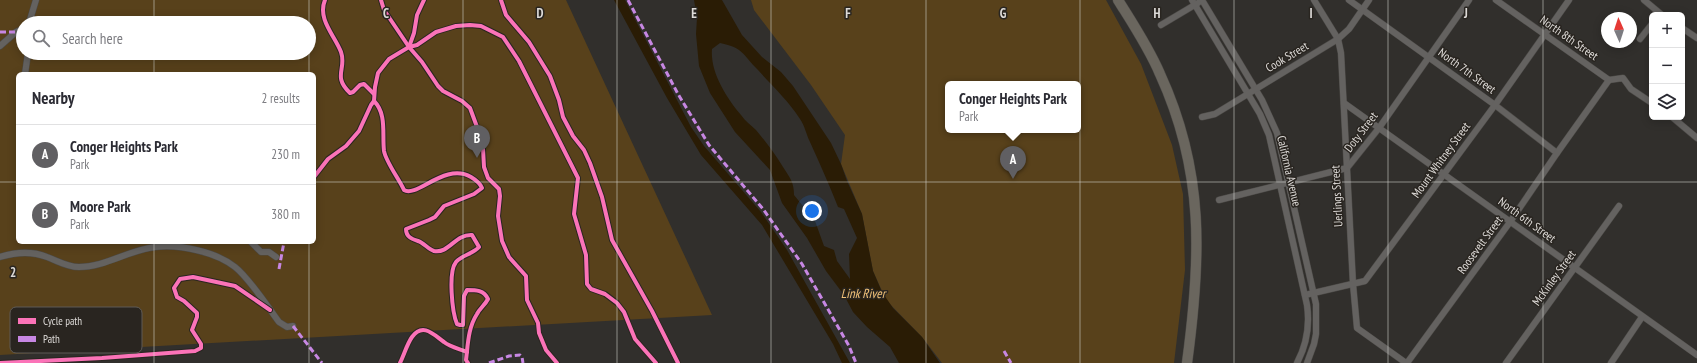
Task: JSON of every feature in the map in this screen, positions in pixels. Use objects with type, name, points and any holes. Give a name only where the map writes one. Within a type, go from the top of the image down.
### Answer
[{"type":"highway","points":[[1118,0],[1151,56],[1163,81],[1183,134],[1192,174],[1197,215],[1198,256],[1195,300],[1187,363]]},
{"type":"street","points":[[31,16],[36,0]]},
{"type":"street","points":[[1161,25],[1193,3],[1202,0]]},
{"type":"street","name":"California Avenue","points":[[1202,0],[1267,110],[1277,133],[1317,313],[1316,334],[1311,355],[1307,363]]},
{"type":"street","points":[[1314,0],[1338,39]]},
{"type":"street","points":[[1349,0],[1362,10]]},
{"type":"street","name":"Cook Street","points":[[1202,117],[1215,114],[1338,39],[1349,29],[1370,0]]},
{"type":"street","name":"Doty Street","points":[[1219,200],[1347,168],[1379,128],[1469,0]]},
{"type":"street","name":"North 8th Street","points":[[1496,0],[1610,80]]},
{"type":"street","name":"Mount Whitney Street","points":[[1305,295],[1365,281],[1495,105],[1569,0]]},
{"type":"street","points":[[1644,0],[1658,12]]},
{"type":"street","name":"California Avenue","points":[[1193,3],[1248,93],[1260,114],[1269,135],[1281,184],[1308,314],[1308,332],[1303,352],[1297,363]]},
{"type":"street","name":"North 7th Street","points":[[1362,10],[1495,105],[1557,153]]},
{"type":"street","points":[[1640,39],[1649,28]]},
{"type":"street","points":[[1685,30],[1697,38]]},
{"type":"street","points":[[0,46],[16,32]]},
{"type":"street","name":"Uerlings Street","points":[[1338,39],[1341,53],[1353,284],[1357,328],[1406,363]]},
{"type":"street","points":[[25,72],[27,60]]},
{"type":"street","points":[[1610,80],[1623,78],[1631,89],[1649,100]]},
{"type":"street","name":"Roosevelt Street","points":[[1406,363],[1510,222],[1557,153],[1610,80]]},
{"type":"street","name":"North 6th Street","points":[[1344,103],[1697,356]]},
{"type":"street","points":[[1676,120],[1697,138]]},
{"type":"street","name":"McKinley Street","points":[[1506,363],[1619,206]]},
{"type":"street","points":[[253,244],[261,252],[269,252],[276,257]]},
{"type":"street","points":[[0,257],[23,252],[34,253],[48,257],[64,265],[78,267],[96,264],[155,247],[186,248],[212,254],[236,268],[279,322],[287,327],[293,326]]},
{"type":"street","points":[[1611,363],[1642,317]]},
{"type":"shaded area","points":[[0,0],[566,0],[712,315],[142,347],[142,307],[10,307],[10,353],[36,353],[0,355]]},
{"type":"shaded area","points":[[751,0],[1106,0],[1141,64],[1172,145],[1183,194],[1185,270],[1174,363],[942,363],[922,337],[886,300],[873,271],[862,214],[841,164],[845,135],[811,85],[754,10]]},
{"type":"water","points":[[614,0],[625,0],[691,127],[704,146],[761,212],[787,250],[850,363],[842,363],[833,344],[762,225],[701,155],[667,98]]},
{"type":"water","name":"Link River","points":[[694,0],[722,0],[742,35],[762,57],[781,72],[793,86],[831,143],[841,164],[862,214],[873,271],[882,292],[893,308],[922,337],[940,363],[899,363],[890,347],[867,327],[853,312],[844,295],[826,271],[807,238],[782,203],[770,170],[735,132],[710,93],[699,66],[696,34],[697,18]],"holes":[[[720,43],[742,52],[785,100],[802,122],[838,207],[844,209],[857,238],[849,254],[850,279],[837,261],[834,250],[824,246],[815,221],[794,195],[791,180],[777,157],[756,130],[735,108],[720,84],[712,58],[712,49]]]},
{"type":"marked path","points":[[628,0],[678,94],[709,145],[763,209],[802,264],[849,346],[856,363]]},
{"type":"marked path","points":[[0,32],[16,32]]},
{"type":"marked path","points":[[279,269],[284,244]]},
{"type":"marked path","points":[[293,326],[322,363]]},
{"type":"marked path","points":[[1004,351],[1011,363]]},
{"type":"marked path","points":[[489,363],[509,356],[520,355],[523,363]]},
{"type":"cycle path","points":[[325,0],[323,7],[325,21],[341,52],[342,82],[350,93],[360,85],[364,84],[374,94]]},
{"type":"cycle path","points":[[381,0],[384,10],[438,86],[443,91],[462,101],[470,108],[480,135],[483,149],[484,167],[488,178],[499,189],[500,196],[498,216],[502,241],[509,257],[526,276],[527,300],[538,323],[539,333],[546,350],[557,363]]},
{"type":"cycle path","points":[[316,174],[328,159],[346,146],[359,131],[374,101],[378,73],[389,59],[409,47],[414,33],[417,15],[424,0]]},
{"type":"cycle path","points":[[501,0],[506,15],[529,42],[550,76],[559,100],[563,117],[573,136],[584,150],[590,163],[602,197],[612,240],[652,311],[678,363]]},
{"type":"cycle path","points":[[409,47],[417,45],[436,32],[456,26],[481,26],[503,37],[519,61],[578,178],[574,214],[586,255],[587,284],[591,289],[605,294],[617,303],[624,312],[635,339],[656,363]]},
{"type":"cycle path","points":[[374,101],[381,112],[385,155],[404,190],[410,191],[416,189],[451,174],[461,174],[471,177],[478,182],[482,188],[474,194],[444,206],[435,217],[406,229],[407,234],[410,237],[434,251],[444,250],[456,240],[472,235],[479,247],[456,262],[451,283],[452,302],[457,324],[463,325],[464,296],[467,290],[477,290],[482,292],[488,299],[478,312],[472,325],[466,360],[468,363]]},
{"type":"cycle path","points":[[0,363],[102,358],[195,351],[201,348],[201,344],[192,330],[197,313],[184,301],[177,297],[174,288],[180,279],[193,277],[235,286],[270,310]]},
{"type":"cycle path","points":[[400,363],[410,340],[420,330],[428,331],[446,344],[467,352]]},
{"type":"place","name":"Moore Park","points":[[477,158]]},
{"type":"place","name":"Conger Heights Park","points":[[1013,179]]}]
